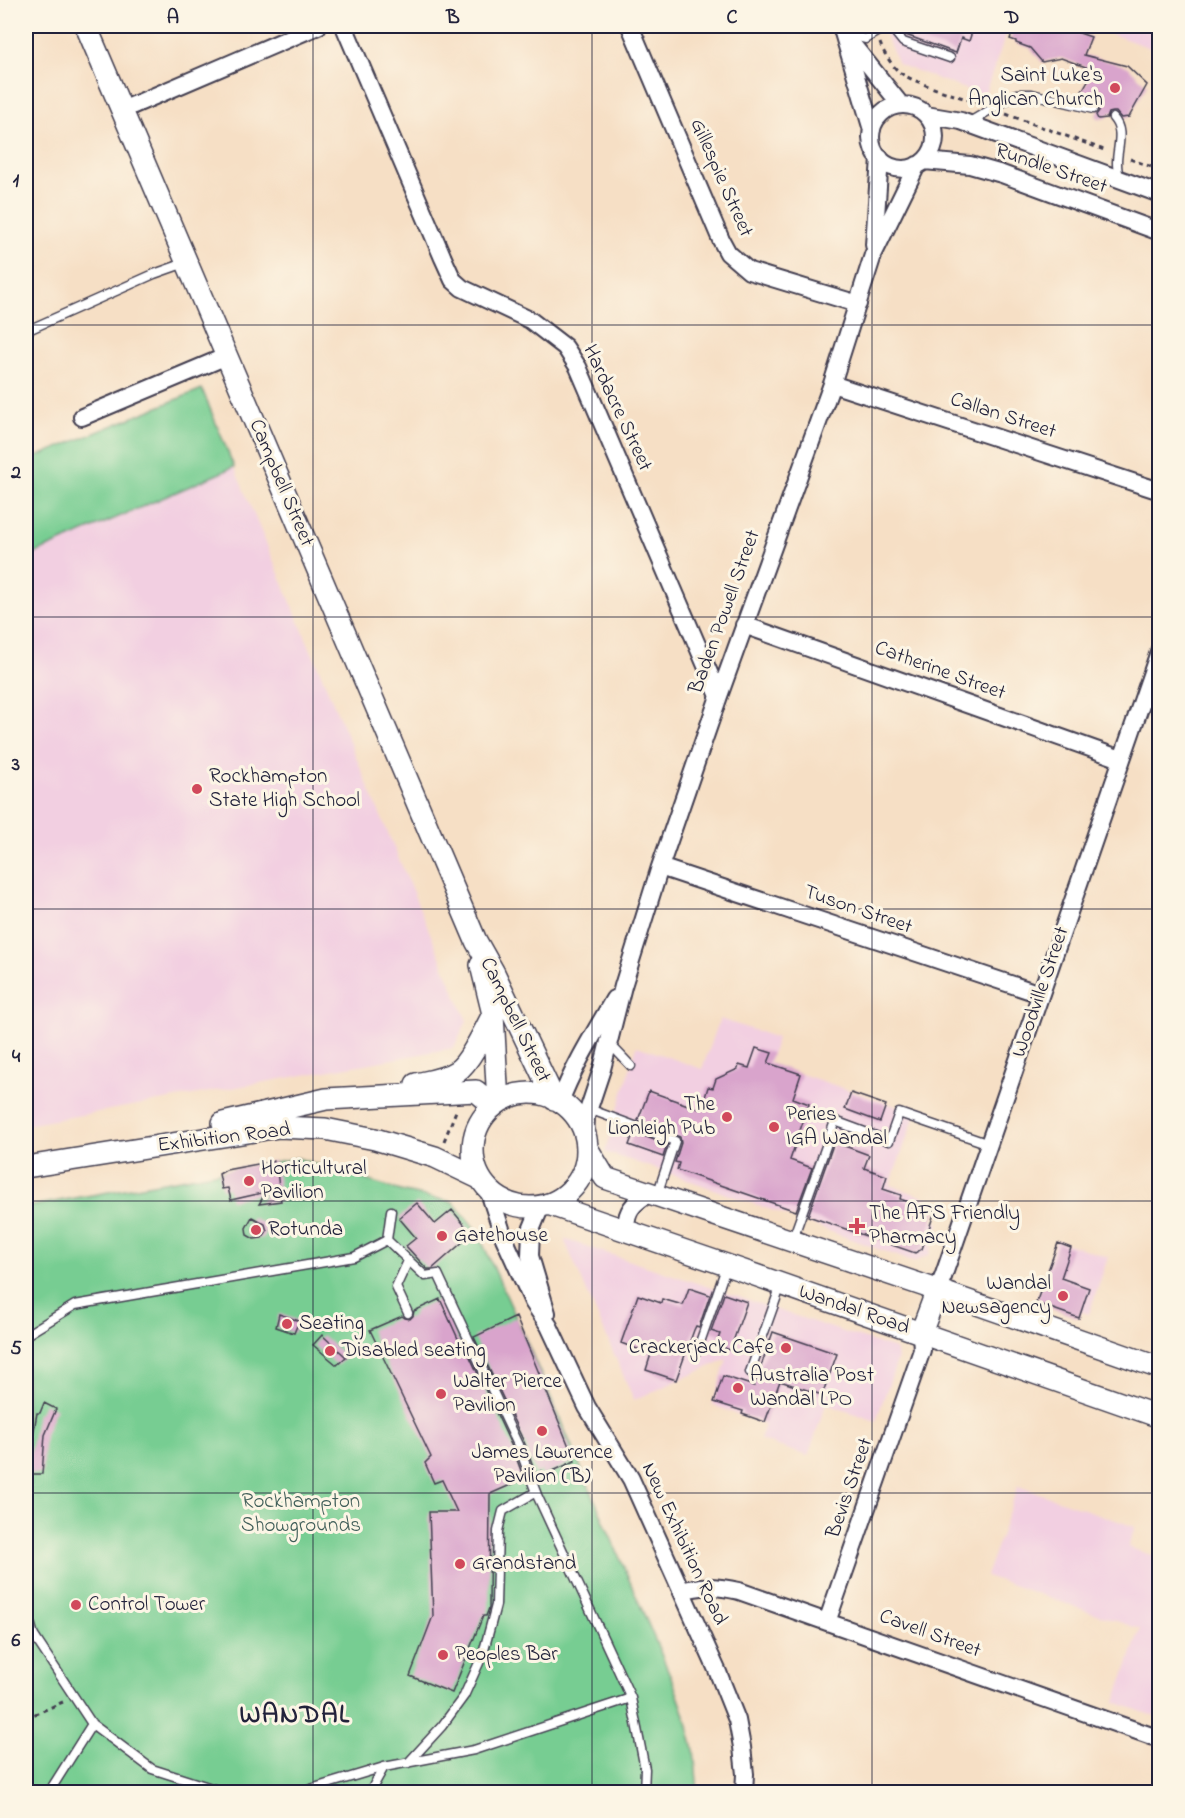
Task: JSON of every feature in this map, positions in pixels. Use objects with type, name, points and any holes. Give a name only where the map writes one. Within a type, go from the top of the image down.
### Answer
[{"type":"street","name":"Campbell Street","points":[[86,26],[476,941],[557,1100]]},
{"type":"street","points":[[122,110],[318,26]]},
{"type":"street","name":"Hardacre Street","points":[[344,26],[453,280],[462,288],[530,320],[565,347],[578,367],[719,696]]},
{"type":"street","name":"Gillespie Street","points":[[630,26],[728,253],[749,271],[858,304]]},
{"type":"street","points":[[842,30],[901,105]]},
{"type":"street","points":[[842,30],[872,130]]},
{"type":"street","points":[[901,105],[919,109],[926,115],[931,122],[935,138],[930,154],[921,163],[902,168],[891,166],[880,158],[871,141],[875,120],[882,112],[901,105]]},
{"type":"street","name":"Rundle Street","points":[[926,115],[967,123],[1160,195]]},
{"type":"street","name":"Baden Powell Street","points":[[873,255],[880,158]]},
{"type":"street","name":"Baden Powell Street","points":[[586,1143],[586,1117],[660,867],[744,625],[832,384],[873,255],[921,163]]},
{"type":"street","name":"Rundle Street","points":[[921,163],[970,165],[1002,174],[1160,232]]},
{"type":"street","points":[[82,417],[227,356]]},
{"type":"street","name":"Callan Street","points":[[832,384],[1160,491]]},
{"type":"street","name":"Catherine Street","points":[[744,625],[1121,759]]},
{"type":"street","name":"Woodville Street","points":[[921,1333],[944,1277],[1160,649]]},
{"type":"street","name":"Tuson Street","points":[[660,867],[1040,994]]},
{"type":"street","name":"Campbell Street","points":[[476,941],[494,1014],[496,1105]]},
{"type":"street","name":"Baden Powell Street","points":[[557,1100],[623,986]]},
{"type":"street","name":"Exhibition Road","points":[[26,1167],[326,1099],[439,1080],[459,1070],[494,1014]]},
{"type":"street","name":"Exhibition Road","points":[[326,1099],[476,1091],[496,1105]]},
{"type":"street","points":[[586,1143],[585,1162],[572,1188],[561,1198],[544,1205],[525,1207],[499,1198],[485,1184],[475,1165],[473,1148],[476,1133],[483,1118],[496,1105],[516,1095],[525,1094],[535,1094],[557,1100],[572,1112],[580,1124],[586,1143],[605,1178],[1160,1368]]},
{"type":"street","name":"Exhibition Road","points":[[67,1159],[279,1127],[325,1129],[375,1139],[427,1155],[485,1184]]},
{"type":"street","name":"New Exhibition Road","points":[[485,1184],[504,1238],[533,1302],[549,1326],[587,1407],[631,1479],[717,1670],[737,1720],[745,1774],[744,1792]]},
{"type":"street","points":[[627,1230],[627,1216],[633,1205],[639,1199],[653,1195]]},
{"type":"street","name":"New Exhibition Road","points":[[544,1205],[531,1230],[530,1256],[544,1299],[549,1326]]},
{"type":"street","name":"Wandal Road","points":[[544,1205],[627,1230],[1160,1418]]},
{"type":"street","name":"Bevis Street","points":[[827,1622],[922,1350],[921,1333]]},
{"type":"street","name":"Cavell Street","points":[[682,1590],[697,1586],[718,1586],[740,1591],[1160,1739]]},
{"type":"lane","points":[[842,30],[866,39],[888,26],[903,42],[950,58]]},
{"type":"lane","points":[[967,123],[1017,94],[1032,94],[1093,109]]},
{"type":"lane","points":[[1113,118],[1119,124],[1117,162],[1119,179]]},
{"type":"lane","points":[[26,331],[186,262]]},
{"type":"lane","points":[[609,1043],[631,1065]]},
{"type":"lane","points":[[589,1109],[675,1141],[653,1195]]},
{"type":"lane","points":[[792,1241],[835,1121],[889,1141],[899,1113],[989,1144]]},
{"type":"lane","points":[[387,1240],[391,1211]]},
{"type":"lane","points":[[387,1240],[425,1276],[438,1274],[631,1698],[645,1769],[644,1792]]},
{"type":"lane","points":[[26,1335],[75,1305],[354,1257],[387,1240]]},
{"type":"lane","points":[[408,1261],[396,1287],[408,1313]]},
{"type":"lane","points":[[697,1351],[727,1265]]},
{"type":"lane","points":[[750,1372],[782,1284]]},
{"type":"lane","points":[[408,1763],[442,1726],[464,1696],[483,1654],[496,1605],[498,1531],[503,1511],[536,1492]]},
{"type":"lane","points":[[26,1608],[33,1636],[92,1724],[152,1769],[224,1792]]},
{"type":"lane","points":[[277,1792],[301,1792],[384,1767],[474,1750],[631,1698]]},
{"type":"lane","points":[[49,1792],[92,1724]]},
{"type":"lane","points":[[370,1792],[384,1767]]},
{"type":"path","points":[[442,1145],[461,1101]]},
{"type":"path","points":[[26,1718],[74,1698]]},
{"type":"shaded area","points":[[882,26],[1009,26],[984,96],[898,64]]},
{"type":"shaded area","points":[[1089,26],[1159,26],[1159,51]]},
{"type":"shaded area","name":"Rockhampton State High School","points":[[234,467],[467,1021],[454,1048],[26,1125],[26,557]]},
{"type":"shaded area","points":[[720,1019],[777,1038],[769,1063],[916,1113],[890,1185],[938,1202],[932,1220],[939,1223],[929,1255],[914,1262],[605,1152],[637,1046],[702,1069]]},
{"type":"shaded area","points":[[564,1239],[895,1349],[898,1358],[876,1421],[826,1404],[808,1456],[760,1440],[765,1424],[712,1405],[727,1359],[634,1400]]},
{"type":"shaded area","points":[[1056,1240],[1108,1257],[1089,1314],[1037,1297]]},
{"type":"shaded area","points":[[1018,1486],[1135,1527],[1128,1547],[1159,1558],[1159,1718],[1115,1702],[1140,1629],[986,1576]]},
{"type":"green space","points":[[202,389],[234,467],[26,557],[26,461]]},
{"type":"green space","name":"Rockhampton Showgrounds","points":[[297,1158],[404,1192],[453,1202],[477,1231],[674,1684],[694,1750],[698,1792],[26,1792],[26,1207]]},
{"type":"building","points":[[898,26],[974,26],[969,41],[961,38],[956,53],[906,35]]},
{"type":"building","points":[[1015,26],[1059,26],[1091,37],[1084,55],[1127,66],[1147,85],[1129,117],[1121,118],[1113,112],[1109,113],[1107,118],[1098,119],[1096,115],[1099,107],[1088,101],[1082,91],[1094,70],[1061,58],[1042,62],[1030,48],[1010,39]]},
{"type":"building","points":[[756,1048],[772,1053],[768,1063],[801,1074],[793,1098],[809,1104],[790,1160],[812,1168],[796,1211],[677,1170],[679,1163],[675,1162],[681,1143],[680,1137],[638,1120],[649,1091],[699,1109],[701,1103],[703,1104],[708,1087],[713,1088],[716,1079],[738,1069],[739,1065],[749,1068]]},
{"type":"building","points":[[851,1093],[886,1105],[880,1122],[845,1109]]},
{"type":"building","points":[[634,1132],[667,1145],[663,1157],[629,1145]]},
{"type":"building","points":[[834,1142],[869,1155],[864,1168],[887,1176],[883,1189],[901,1195],[900,1199],[935,1211],[922,1249],[915,1253],[808,1216]]},
{"type":"building","name":"Horticultural Pavilion","points":[[274,1161],[281,1201],[259,1204],[266,1192],[231,1200],[228,1188],[222,1189],[219,1174],[226,1170]]},
{"type":"building","name":"Gatehouse","points":[[417,1203],[435,1224],[452,1210],[472,1234],[432,1269],[427,1269],[406,1246],[416,1238],[399,1218]]},
{"type":"building","name":"Rotunda","points":[[252,1217],[265,1224],[267,1231],[262,1238],[254,1239],[247,1235],[246,1228]]},
{"type":"building","name":"Wandal Newsagency","points":[[1058,1243],[1071,1248],[1061,1278],[1089,1288],[1079,1318],[1036,1303]]},
{"type":"building","points":[[689,1288],[710,1295],[699,1327],[696,1326],[694,1330],[676,1380],[646,1370],[651,1354],[621,1343],[638,1295],[661,1303],[662,1299],[683,1305]]},
{"type":"building","points":[[724,1294],[747,1302],[730,1350],[716,1345],[720,1334],[711,1331]]},
{"type":"building","points":[[440,1299],[460,1343],[463,1342],[513,1449],[524,1479],[490,1494],[489,1608],[486,1616],[483,1616],[452,1693],[410,1676],[433,1616],[429,1512],[457,1512],[442,1480],[434,1483],[425,1463],[431,1457],[370,1330],[402,1316],[410,1319],[414,1311]]},
{"type":"building","name":"Seating","points":[[279,1314],[299,1321],[294,1333],[276,1327]]},
{"type":"building","points":[[516,1317],[575,1461],[542,1476],[541,1471],[536,1474],[525,1444],[474,1337]]},
{"type":"building","points":[[773,1332],[837,1354],[822,1395],[780,1381],[765,1422],[742,1414],[743,1411],[714,1402],[723,1376],[754,1386]]},
{"type":"building","name":"Disabled seating","points":[[322,1335],[346,1357],[337,1365],[313,1345]]},
{"type":"building","points":[[44,1403],[56,1409],[45,1435],[42,1474],[30,1474],[29,1458],[37,1413],[40,1413]]},
{"type":"place","name":"Saint Luke's Anglican Church","points":[[1115,88]]},
{"type":"place","name":"Rockhampton State High School","points":[[197,789]]},
{"type":"place","name":"The Lionleigh Pub","points":[[727,1117]]},
{"type":"place","name":"Peries IGA Wandal","points":[[774,1127]]},
{"type":"place","name":"Horticultural Pavilion","points":[[249,1181]]},
{"type":"place","name":"The AFS Friendly Pharmacy","points":[[857,1226]]},
{"type":"place","name":"Rotunda","points":[[256,1230]]},
{"type":"place","name":"Gatehouse","points":[[442,1236]]},
{"type":"place","name":"Wandal Newsagency","points":[[1063,1296]]},
{"type":"place","name":"Seating","points":[[287,1324]]},
{"type":"place","name":"Crackerjack Cafe","points":[[786,1348]]},
{"type":"place","name":"Disabled seating","points":[[330,1351]]},
{"type":"place","name":"Australia Post Wandal LPO","points":[[738,1388]]},
{"type":"place","name":"Walter Pierce Pavilion","points":[[441,1394]]},
{"type":"place","name":"James Lawrence Pavilion (B)","points":[[542,1431]]},
{"type":"place","name":"Grandstand","points":[[460,1564]]},
{"type":"place","name":"Control Tower","points":[[76,1605]]},
{"type":"place","name":"Peoples Bar","points":[[443,1655]]},
{"type":"district","name":"WANDAL","points":[[295,1715]]}]
